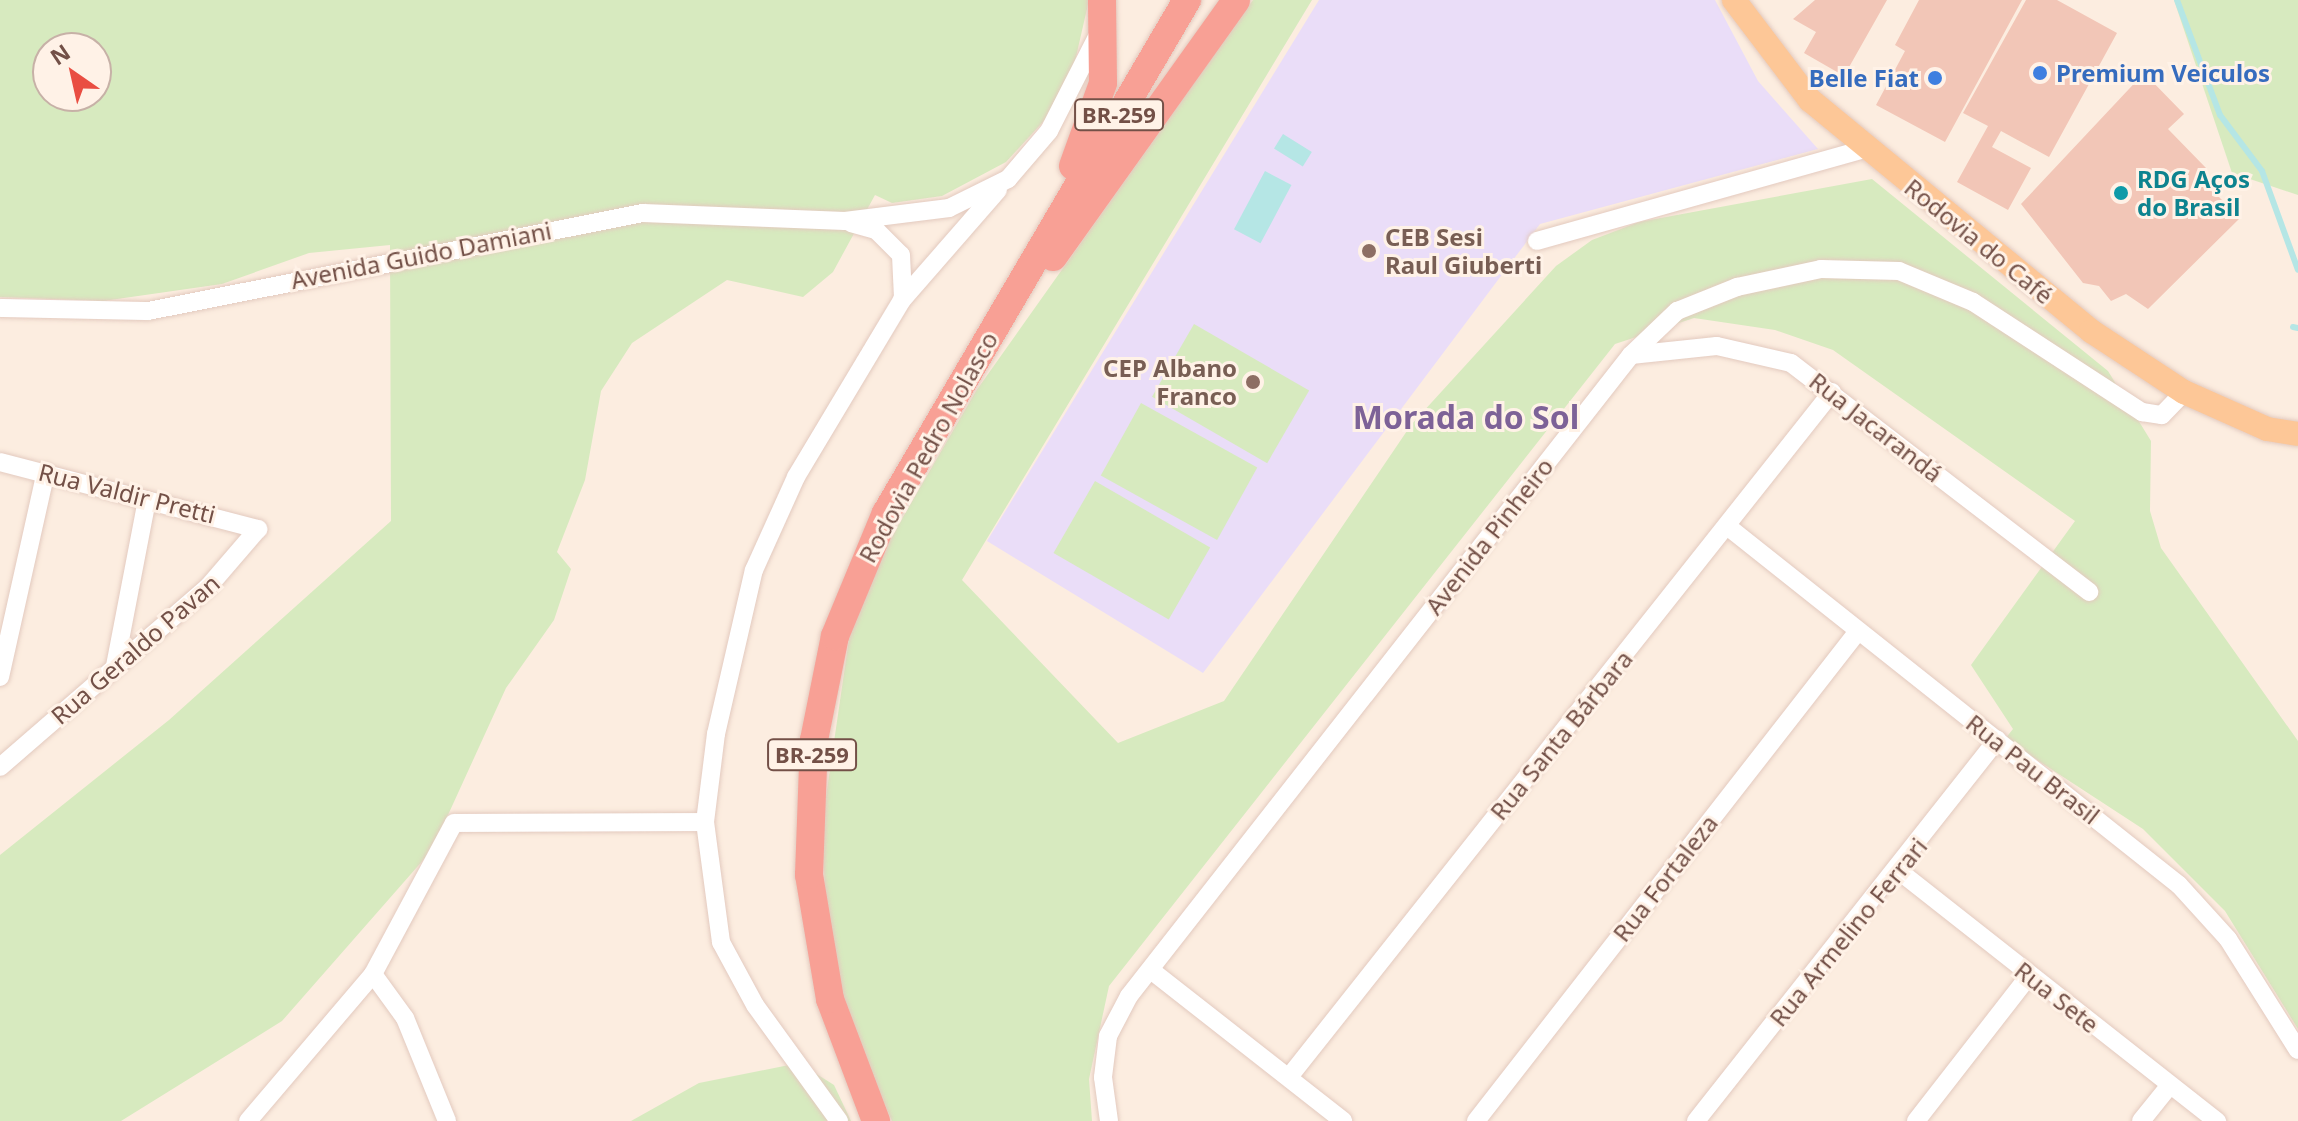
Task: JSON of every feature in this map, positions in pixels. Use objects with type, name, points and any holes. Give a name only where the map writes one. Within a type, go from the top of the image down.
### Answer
[{"type":"highway","name":"Rodovia Pedro Nolasco","points":[[876,1121],[854,1076],[821,961],[809,875],[814,740],[835,636],[866,556],[946,407],[1187,0]]},
{"type":"highway","points":[[946,407],[1236,0]]},
{"type":"highway","points":[[1050,230],[1103,83],[1102,12]]},
{"type":"main road","name":"Rodovia do Café","points":[[1734,0],[1792,81],[1865,149],[2091,331],[2184,392],[2267,429],[2298,434]]},
{"type":"street","name":"Avenida Guido Damiani","points":[[0,308],[148,311],[643,213],[845,221],[949,208],[1008,179],[1049,131],[1102,12]]},
{"type":"street","points":[[1537,241],[1865,149]]},
{"type":"street","points":[[839,1121],[729,962],[709,884],[705,822],[716,734],[754,570],[845,387],[902,300],[1008,179]]},
{"type":"street","name":"Avenida Guido Damiani","points":[[845,221],[876,230],[901,255],[907,270],[902,300]]},
{"type":"street","name":"Avenida Pinheiro","points":[[1109,1121],[1103,1077],[1108,1036],[1152,971],[1631,355],[1677,311],[1717,293],[1863,266],[1899,271],[1973,302],[2142,412],[2162,415],[2184,392]]},
{"type":"street","name":"Rua Jacarandá","points":[[1631,355],[1691,345],[1750,349],[1791,363],[2089,592]]},
{"type":"street","name":"Rua Santa Bárbara","points":[[1289,1077],[1832,392]]},
{"type":"street","name":"Rua Valdir Pretti","points":[[0,462],[147,500],[255,523]]},
{"type":"street","points":[[0,677],[46,472]]},
{"type":"street","points":[[115,666],[147,500]]},
{"type":"street","name":"Rua Geraldo Pavan","points":[[0,767],[235,560],[252,542],[255,523]]},
{"type":"street","name":"Rua Pau Brasil","points":[[1727,526],[1855,635],[1997,740],[2196,901],[2298,1050]]},
{"type":"street","name":"Rua Fortaleza","points":[[1476,1121],[1855,635]]},
{"type":"street","name":"Rua Armelino Ferrari","points":[[1696,1121],[1899,871],[1997,740]]},
{"type":"street","points":[[248,1121],[373,974],[388,936],[459,821],[705,822]]},
{"type":"street","name":"Rua Sete","points":[[1899,871],[2217,1121]]},
{"type":"street","points":[[1152,971],[1343,1121]]},
{"type":"street","points":[[373,974],[405,1018],[447,1121]]},
{"type":"street","points":[[1916,1121],[2029,976]]},
{"type":"street","points":[[2141,1121],[2170,1085]]},
{"type":"shaded area","name":"CEP Albano Franco","points":[[1319,0],[1715,0],[1758,81],[1818,149],[1540,224],[1203,673],[987,541]]},
{"type":"green space","points":[[0,0],[1089,0],[1073,70],[1053,111],[1006,162],[942,196],[892,203],[875,195],[833,272],[803,297],[727,280],[632,343],[601,391],[585,480],[557,552],[571,569],[554,620],[506,688],[432,850],[282,1021],[121,1121],[0,1121],[0,855],[169,720],[391,521],[390,245],[309,253],[222,284],[103,301],[0,297]]},
{"type":"green space","points":[[1253,0],[1312,0],[962,580],[1118,743],[1224,701],[1411,425],[1556,266],[1592,240],[1639,222],[1872,179],[2108,371],[2151,441],[2150,511],[2161,548],[2298,741],[2298,1029],[2225,911],[2143,829],[2005,739],[2013,729],[1971,665],[2075,521],[1833,350],[1775,330],[1694,318],[1615,344],[1109,986],[1089,1079],[1092,1121],[892,1121],[829,978],[822,824],[849,639],[878,560],[976,391]]},
{"type":"green space","points":[[2174,0],[2298,0],[2298,195],[2232,173]]},
{"type":"green space","points":[[1194,324],[1309,390],[1267,463],[1152,397]]},
{"type":"green space","points":[[1141,403],[1257,467],[1217,540],[1101,476]]},
{"type":"green space","points":[[1095,481],[1210,548],[1169,619],[1054,553]]},
{"type":"green space","points":[[799,1063],[834,1085],[851,1121],[631,1121],[699,1083]]},
{"type":"water","points":[[1283,134],[1312,152],[1303,166],[1274,148]]},
{"type":"water","points":[[1265,171],[1291,185],[1261,243],[1234,229]]},
{"type":"building","points":[[1815,0],[1887,0],[1844,76],[1804,53],[1816,32],[1793,19]]},
{"type":"building","name":"Belle Fiat","points":[[1919,0],[2022,0],[1945,142],[1876,105],[1905,51],[1895,45]]},
{"type":"building","name":"Premium Veiculos","points":[[2026,0],[2057,0],[2117,33],[2049,157],[2001,131],[1992,147],[2031,168],[2008,210],[1957,182],[1988,126],[1963,113]]},
{"type":"building","name":"RDG Aços do Brasil","points":[[2144,73],[2184,114],[2168,129],[2206,168],[2198,176],[2240,218],[2148,309],[2126,294],[2111,301],[2099,286],[2083,283],[2021,204]]},
{"type":"waterway","points":[[2177,0],[2220,115],[2262,171],[2298,270]]},
{"type":"waterway","points":[[2293,327],[2298,328]]},
{"type":"place","name":"Premium Veiculos","points":[[2040,73]]},
{"type":"place","name":"Belle Fiat","points":[[1935,78]]},
{"type":"place","name":"RDG Aços do Brasil","points":[[2121,193]]},
{"type":"place","name":"CEB Sesi Raul Giuberti","points":[[1369,251]]},
{"type":"place","name":"CEP Albano Franco","points":[[1253,382]]},
{"type":"district","name":"Morada do Sol","points":[[1466,417]]}]
